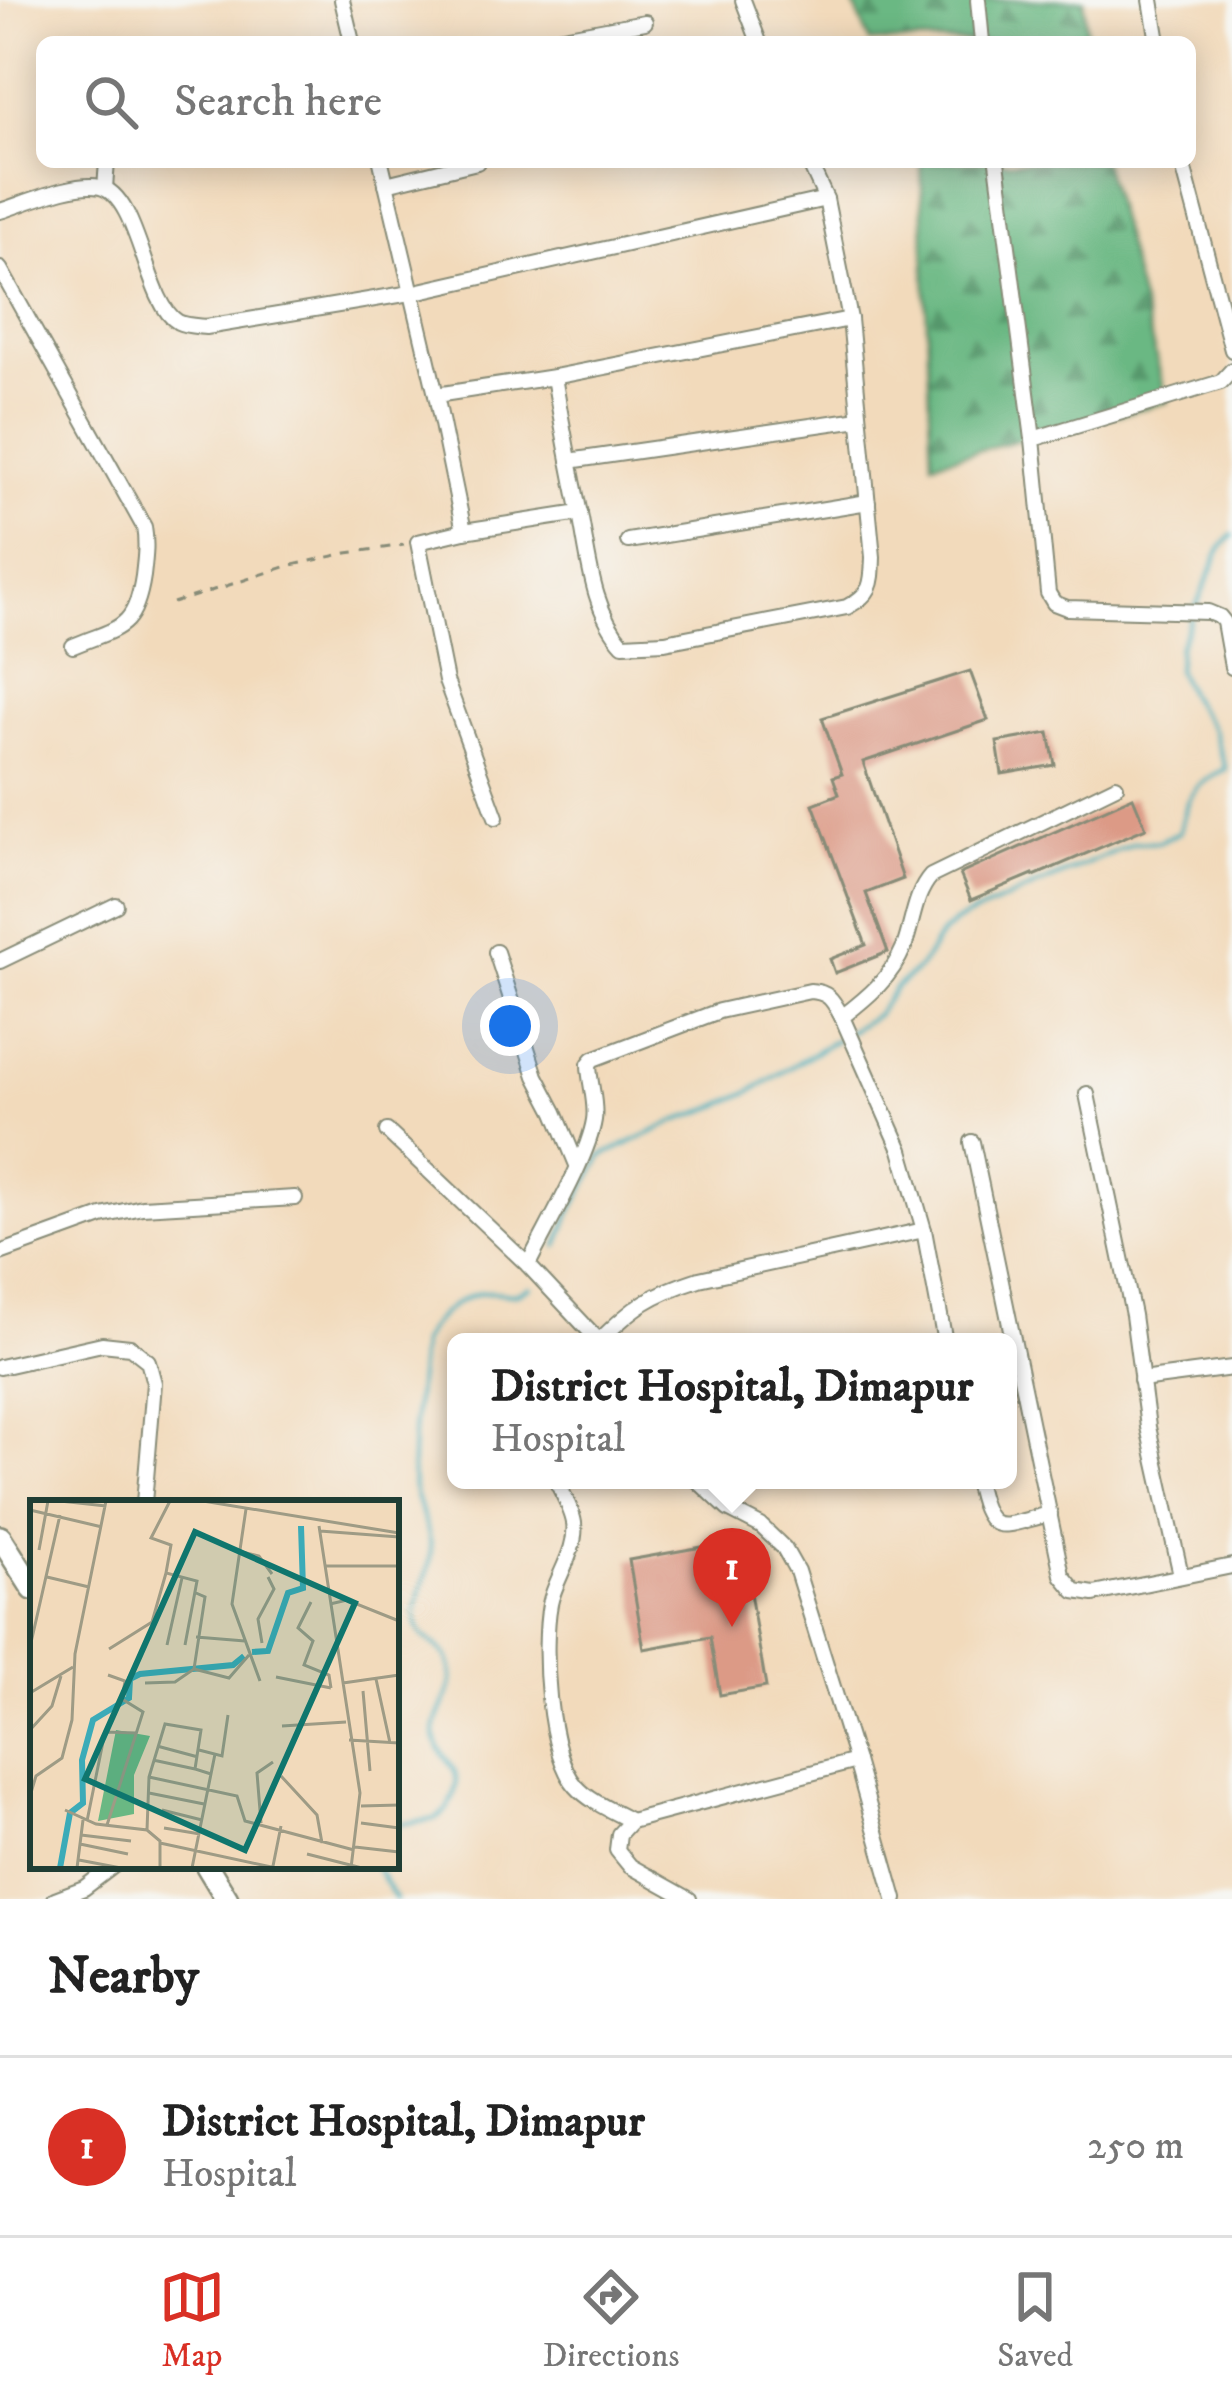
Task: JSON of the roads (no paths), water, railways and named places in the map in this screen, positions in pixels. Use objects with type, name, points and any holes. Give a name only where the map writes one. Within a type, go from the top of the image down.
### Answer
[{"type":"main road","points":[[0,1537],[30,1584]]},
{"type":"main road","points":[[209,1869],[227,1899]]},
{"type":"street","points":[[342,0],[351,36]]},
{"type":"street","points":[[743,0],[757,36]]},
{"type":"street","points":[[977,0],[981,36]]},
{"type":"street","points":[[1151,0],[1156,36]]},
{"type":"street","points":[[568,36],[645,22]]},
{"type":"street","points":[[105,188],[107,168]]},
{"type":"street","points":[[382,168],[464,530]]},
{"type":"street","points":[[386,184],[452,168]]},
{"type":"street","points":[[554,377],[603,614],[622,644],[641,645],[848,607],[862,599],[872,584],[873,556],[850,319],[826,199],[812,168]]},
{"type":"street","points":[[998,168],[1048,593],[1054,603],[1067,608],[1220,616],[1232,667]]},
{"type":"street","points":[[1184,168],[1232,350]]},
{"type":"street","points":[[0,211],[84,186],[105,188],[120,200],[159,298],[178,322],[206,327],[411,293],[826,199]]},
{"type":"street","points":[[0,269],[144,527],[147,544],[141,589],[131,617],[73,646]]},
{"type":"street","points":[[436,395],[554,377],[850,319]]},
{"type":"street","points":[[1033,439],[1221,382],[1232,370]]},
{"type":"street","points":[[569,461],[859,419]]},
{"type":"street","points":[[628,542],[868,502]]},
{"type":"street","points":[[496,817],[446,681],[418,542],[464,530],[580,513]]},
{"type":"street","points":[[844,1021],[892,969],[903,950],[920,888],[931,876],[1116,786]]},
{"type":"street","points":[[0,961],[116,905]]},
{"type":"street","points":[[496,952],[536,1076],[578,1165]]},
{"type":"street","points":[[528,1265],[578,1165],[595,1115],[589,1078],[593,1059],[718,1011],[823,991],[844,1021],[901,1150],[925,1231],[943,1333]]},
{"type":"street","points":[[1087,1094],[1132,1315],[1148,1427],[1181,1576]]},
{"type":"street","points":[[387,1131],[528,1265],[591,1333]]},
{"type":"street","points":[[972,1142],[1008,1333]]},
{"type":"street","points":[[0,1252],[142,1207],[295,1198]]},
{"type":"street","points":[[608,1333],[631,1310],[664,1290],[925,1231]]},
{"type":"street","points":[[0,1367],[102,1344],[130,1347],[148,1361],[154,1383],[144,1500]]},
{"type":"street","points":[[1141,1380],[1232,1369]]},
{"type":"street","points":[[1017,1374],[1062,1575],[1075,1591],[1108,1592],[1232,1566]]},
{"type":"street","points":[[560,1489],[574,1522],[574,1541],[550,1604],[550,1718],[561,1761],[575,1785],[631,1821]]},
{"type":"street","points":[[707,1489],[728,1509],[761,1526],[784,1548],[797,1571],[895,1899]]},
{"type":"street","points":[[978,1489],[982,1510],[998,1524],[1050,1514]]},
{"type":"street","points":[[689,1899],[630,1866],[617,1850],[619,1834],[631,1821],[856,1761]]},
{"type":"street","points":[[55,1899],[84,1888],[109,1869]]},
{"type":"waterway","points":[[558,1246],[602,1156],[753,1090],[876,1015],[955,922],[1134,843],[1160,842],[1180,832],[1193,793],[1226,769],[1213,730],[1177,670],[1179,647],[1221,548],[1232,535]]},
{"type":"waterway","points":[[399,1825],[441,1815],[456,1789],[454,1770],[435,1735],[448,1695],[450,1665],[444,1653],[423,1636],[416,1615],[431,1552],[412,1472],[421,1343],[441,1316],[460,1301],[481,1293],[514,1294],[530,1287]]},
{"type":"waterway","points":[[378,1869],[395,1899]]},
{"type":"place","name":"District Hospital, Dimapur","points":[[732,1627]]}]
